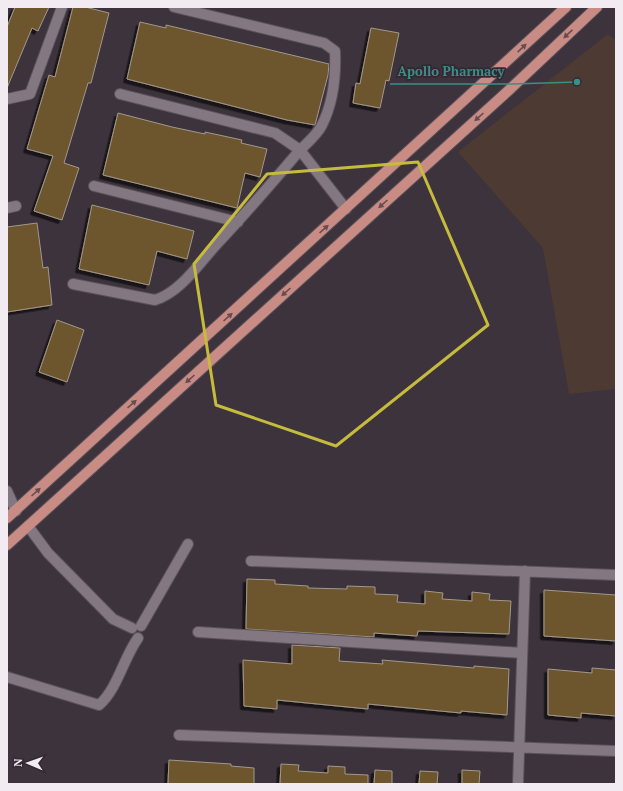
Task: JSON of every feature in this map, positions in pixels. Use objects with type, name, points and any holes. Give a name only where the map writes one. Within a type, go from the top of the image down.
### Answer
[{"type":"main road","points":[[7,518],[566,7]]},
{"type":"main road","points":[[7,545],[490,107],[597,7]]},
{"type":"street","points":[[7,99],[30,94],[62,7]]},
{"type":"street","points":[[73,284],[155,300],[166,297],[238,222],[322,126],[332,95],[336,63],[335,51],[324,43],[174,7]]},
{"type":"street","points":[[120,94],[275,133],[300,150],[346,209]]},
{"type":"street","points":[[94,186],[238,222]]},
{"type":"street","points":[[7,491],[16,510]]},
{"type":"street","points":[[7,677],[99,705],[107,698],[130,649],[138,638],[144,633],[136,627],[113,619],[48,553],[28,526]]},
{"type":"street","points":[[136,627],[188,544]]},
{"type":"street","points":[[251,561],[616,575]]},
{"type":"street","points":[[518,784],[525,571]]},
{"type":"street","points":[[198,632],[522,653]]},
{"type":"street","points":[[179,735],[519,746],[616,751]]},
{"type":"highlighted area","points":[[418,162],[488,325],[336,446],[216,405],[194,264],[267,174]]},
{"type":"shaded area","points":[[608,34],[616,40],[616,389],[569,394],[543,248],[458,152]]},
{"type":"building","points":[[15,7],[49,7],[38,31],[32,28],[7,88],[7,27]]},
{"type":"building","points":[[73,7],[85,7],[109,13],[91,83],[88,83],[64,163],[79,168],[62,220],[34,211],[53,156],[27,149],[49,75],[55,77]]},
{"type":"building","points":[[140,22],[166,28],[166,25],[329,64],[328,75],[315,125],[287,120],[127,79]]},
{"type":"building","points":[[371,28],[399,33],[389,81],[386,80],[380,108],[353,103],[356,83],[360,84]]},
{"type":"building","points":[[118,113],[172,127],[242,140],[241,143],[267,149],[260,177],[245,173],[237,208],[103,175]]},
{"type":"building","points":[[92,205],[194,231],[187,259],[157,251],[149,285],[79,269]]},
{"type":"building","points":[[37,223],[43,268],[48,267],[52,305],[7,312],[7,227]]},
{"type":"building","points":[[57,320],[84,330],[67,382],[39,372]]},
{"type":"building","points":[[247,579],[275,580],[275,584],[308,586],[308,588],[347,589],[347,586],[375,587],[375,594],[398,595],[397,602],[425,604],[425,591],[443,593],[442,599],[472,601],[472,592],[490,594],[489,600],[511,601],[509,634],[418,631],[417,636],[374,633],[374,637],[246,629]]},
{"type":"building","points":[[544,590],[616,595],[616,641],[544,636]]},
{"type":"building","points":[[292,645],[340,648],[339,661],[383,664],[382,660],[474,668],[474,666],[509,669],[507,715],[461,711],[461,713],[368,704],[368,709],[277,700],[277,709],[244,706],[243,660],[292,664]]},
{"type":"building","points":[[592,668],[616,670],[616,716],[581,713],[581,718],[548,715],[548,669],[592,673]]},
{"type":"building","points":[[169,760],[231,764],[231,766],[254,768],[254,784],[168,784]]},
{"type":"building","points":[[281,764],[299,765],[298,771],[328,773],[328,766],[345,767],[345,774],[368,775],[368,784],[280,784]]},
{"type":"building","points":[[375,770],[392,771],[392,784],[374,784]]},
{"type":"building","points":[[462,770],[480,771],[479,784],[462,784]]},
{"type":"building","points":[[420,771],[438,772],[437,784],[419,784]]},
{"type":"place","name":"Apollo Pharmacy","points":[[577,82]]}]
